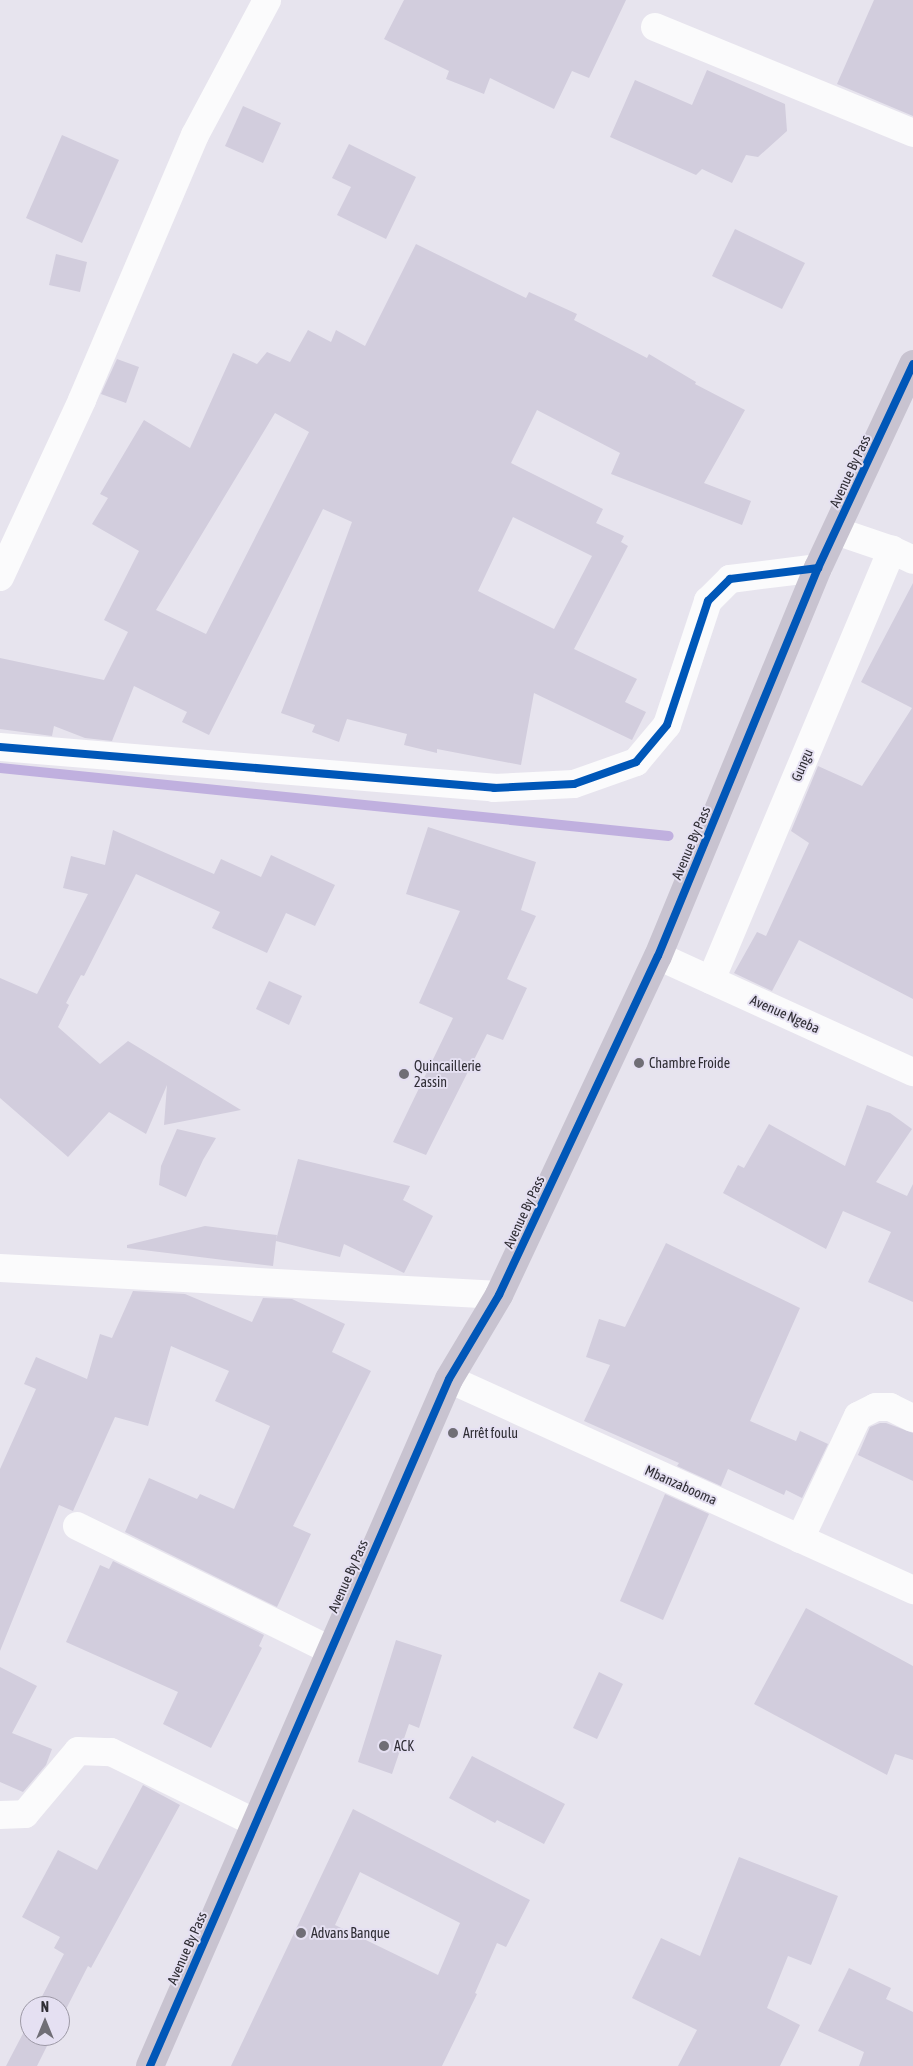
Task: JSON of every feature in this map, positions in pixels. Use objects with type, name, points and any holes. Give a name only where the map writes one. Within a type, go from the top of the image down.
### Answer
[{"type":"highway","name":"Avenue By Pass","points":[[150,2066],[449,1379],[499,1294],[658,956],[818,568],[913,364]]},
{"type":"street","points":[[0,578],[82,400],[195,135],[267,0]]},
{"type":"street","points":[[655,27],[913,134]]},
{"type":"street","points":[[836,531],[903,555]]},
{"type":"street","name":"Gungu","points":[[711,980],[903,555]]},
{"type":"street","points":[[0,747],[494,788],[574,784],[636,762],[667,725],[708,600],[730,579],[818,568]]},
{"type":"street","name":"Avenue Ngeba","points":[[658,956],[913,1072]]},
{"type":"street","points":[[0,1268],[499,1294]]},
{"type":"street","name":"Mbanzabooma","points":[[449,1379],[913,1590]]},
{"type":"street","points":[[800,1539],[858,1416],[876,1407],[890,1407],[913,1418]]},
{"type":"street","points":[[77,1526],[330,1650]]},
{"type":"street","points":[[0,1815],[26,1814],[78,1751],[111,1752],[256,1823]]},
{"type":"building","points":[[404,0],[626,0],[589,78],[572,71],[554,109],[490,78],[484,94],[446,79],[449,71],[384,39]]},
{"type":"building","points":[[874,0],[913,0],[913,116],[837,84]]},
{"type":"building","points":[[707,70],[785,104],[787,131],[758,157],[746,155],[732,183],[702,169],[696,175],[610,137],[635,80],[692,105]]},
{"type":"building","points":[[243,106],[281,123],[263,163],[225,146]]},
{"type":"building","points":[[62,135],[119,160],[82,243],[26,218]]},
{"type":"building","points":[[349,144],[416,177],[386,239],[337,215],[351,187],[332,178]]},
{"type":"building","points":[[735,229],[805,263],[782,309],[712,276]]},
{"type":"building","points":[[416,244],[526,298],[529,292],[577,314],[574,320],[647,358],[649,354],[696,382],[695,384],[745,410],[704,483],[751,501],[742,525],[611,474],[620,453],[537,410],[511,463],[603,509],[596,523],[624,536],[621,542],[628,546],[574,649],[637,679],[625,702],[646,712],[632,740],[534,693],[521,765],[437,749],[437,753],[404,745],[407,734],[347,719],[339,742],[312,732],[315,725],[281,713],[352,522],[323,509],[209,735],[182,722],[187,712],[134,686],[112,741],[85,738],[54,726],[52,736],[0,729],[0,658],[104,680],[128,632],[104,620],[139,551],[92,524],[108,498],[100,494],[144,420],[190,448],[233,353],[257,364],[267,352],[290,362],[308,330],[331,342],[336,330],[365,346]],"holes":[[[275,413],[309,432],[206,634],[156,610]],[[513,517],[592,556],[554,629],[478,591]]]},
{"type":"building","points":[[56,254],[87,262],[80,292],[49,285]]},
{"type":"building","points":[[117,359],[139,367],[126,403],[101,394]]},
{"type":"building","points":[[913,583],[913,999],[799,940],[772,991],[734,973],[757,932],[766,936],[809,843],[791,831],[818,766],[862,786],[912,708],[861,682]]},
{"type":"building","points":[[428,827],[536,862],[521,910],[536,916],[507,979],[527,988],[503,1040],[487,1034],[426,1155],[393,1142],[453,1018],[419,1003],[460,911],[406,894]]},
{"type":"building","points":[[113,830],[214,874],[221,859],[261,877],[271,855],[335,885],[315,926],[286,913],[267,953],[212,928],[220,912],[136,874],[84,976],[81,975],[66,1003],[69,1005],[58,1027],[100,1064],[128,1041],[241,1110],[164,1125],[167,1085],[146,1134],[109,1112],[68,1157],[0,1098],[0,978],[37,994],[88,894],[63,888],[71,856],[105,865]]},
{"type":"building","points":[[269,981],[302,996],[289,1025],[256,1009]]},
{"type":"building","points":[[867,1105],[890,1113],[912,1129],[876,1182],[907,1196],[913,1184],[913,1302],[868,1282],[891,1232],[843,1211],[826,1249],[723,1193],[738,1165],[744,1168],[769,1124],[845,1166]]},
{"type":"building","points":[[177,1129],[216,1138],[203,1160],[186,1197],[159,1185],[161,1166]]},
{"type":"building","points":[[298,1159],[410,1186],[403,1200],[433,1216],[404,1273],[344,1244],[340,1257],[276,1241],[273,1266],[127,1248],[127,1245],[205,1226],[277,1235],[276,1240]]},
{"type":"building","points":[[666,1243],[800,1308],[750,1421],[796,1441],[800,1431],[828,1444],[802,1498],[786,1490],[784,1495],[728,1469],[721,1486],[677,1466],[679,1463],[584,1421],[610,1365],[586,1357],[599,1319],[625,1327]]},
{"type":"building","points":[[133,1291],[185,1294],[252,1322],[263,1298],[292,1299],[345,1324],[332,1352],[371,1371],[293,1526],[311,1534],[277,1607],[125,1532],[149,1478],[197,1499],[200,1494],[234,1509],[270,1426],[215,1401],[229,1371],[171,1346],[148,1426],[115,1417],[73,1511],[59,1505],[0,1651],[0,1469],[36,1389],[24,1384],[36,1357],[87,1379],[100,1334],[112,1338]]},
{"type":"building","points":[[886,1423],[913,1433],[913,1481],[858,1455],[870,1427]]},
{"type":"building","points":[[665,1494],[709,1514],[663,1620],[620,1601]]},
{"type":"building","points":[[113,1561],[264,1635],[259,1646],[262,1648],[211,1748],[163,1724],[178,1692],[66,1642],[100,1565],[109,1569]]},
{"type":"building","points":[[806,1608],[913,1666],[913,1760],[895,1754],[887,1775],[754,1704]]},
{"type":"building","points":[[396,1640],[442,1655],[419,1728],[409,1724],[392,1774],[358,1762]]},
{"type":"building","points":[[0,1667],[37,1686],[12,1733],[52,1749],[46,1765],[23,1792],[0,1782]]},
{"type":"building","points":[[599,1672],[623,1684],[597,1739],[573,1728]]},
{"type":"building","points":[[472,1756],[565,1804],[544,1844],[497,1820],[495,1823],[449,1798]]},
{"type":"building","points":[[143,1785],[180,1805],[91,1968],[88,1966],[70,2001],[70,1996],[42,1996],[64,1954],[54,1948],[60,1937],[22,1917],[58,1850],[97,1870]]},
{"type":"building","points":[[353,1809],[530,1900],[506,1947],[497,1943],[475,1993],[477,1994],[442,2066],[231,2066]],"holes":[[[360,1872],[460,1923],[438,1975],[335,1925]]]},
{"type":"building","points":[[739,1857],[838,1896],[811,1965],[788,1956],[767,2008],[800,2025],[780,2066],[678,2066],[697,2030],[632,1998],[661,1938],[700,1956]]},
{"type":"building","points":[[849,1968],[891,1988],[886,1999],[913,2012],[913,2066],[859,2066],[864,2052],[818,2031]]},
{"type":"building","points":[[20,2039],[20,2046],[47,2046],[37,2066],[6,2066]]},
{"type":"waterway","points":[[0,768],[669,836]]},
{"type":"cycle path","points":[[150,2066],[449,1379],[499,1295],[658,956],[818,568],[913,364]]},
{"type":"cycle path","points":[[0,747],[494,788],[574,784],[636,762],[667,725],[708,601],[730,579],[818,568]]},
{"type":"place","name":"Chambre Froide","points":[[639,1063]]},
{"type":"place","name":"Quincaillerie 2assin","points":[[404,1074]]},
{"type":"place","name":"Arrêt foulu","points":[[453,1433]]},
{"type":"place","name":"ACK","points":[[384,1746]]},
{"type":"place","name":"Advans Banque","points":[[301,1933]]}]
